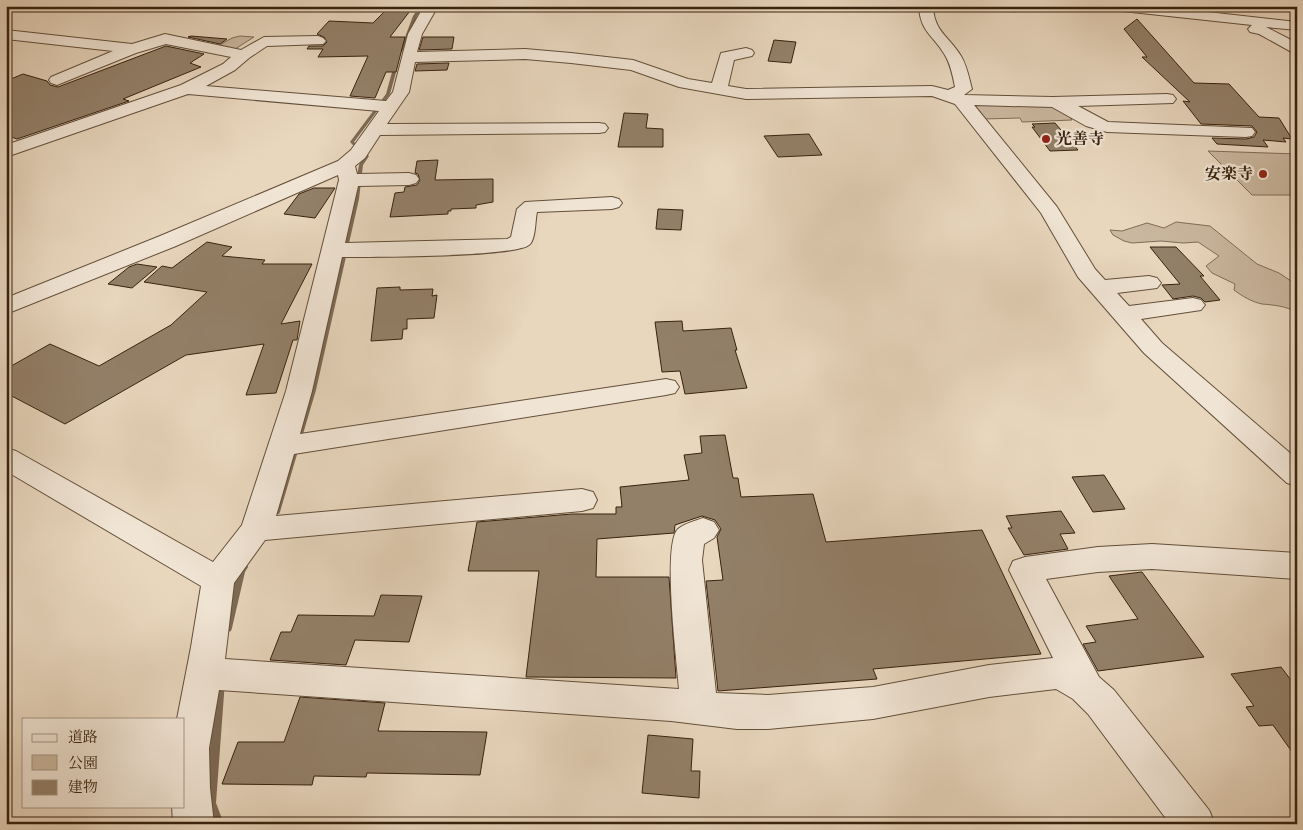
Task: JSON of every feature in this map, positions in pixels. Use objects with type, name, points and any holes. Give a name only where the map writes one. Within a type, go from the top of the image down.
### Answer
[{"type":"street","points":[[194,824],[190,788],[190,748],[218,580],[256,529],[283,446],[300,392],[334,250],[347,173],[401,92],[415,34],[431,6]]},
{"type":"street","points":[[926,6],[930,31],[953,55],[958,64],[964,89],[956,97]]},
{"type":"street","points":[[1005,6],[1022,6]]},
{"type":"street","points":[[1113,6],[1297,26]]},
{"type":"street","points":[[1179,14],[1193,20],[1264,31],[1297,50]]},
{"type":"street","points":[[6,34],[133,49],[138,55],[149,61]]},
{"type":"street","points":[[6,46],[32,37]]},
{"type":"street","points":[[57,80],[133,49],[165,39],[243,55]]},
{"type":"street","points":[[11,145],[77,128],[187,89],[229,66],[264,42],[318,41]]},
{"type":"street","points":[[719,90],[727,56],[746,53]]},
{"type":"street","points":[[408,57],[525,54],[570,58],[633,65],[685,83],[746,94],[932,92],[956,97],[1053,102],[1167,99]]},
{"type":"street","points":[[187,89],[390,107]]},
{"type":"street","points":[[128,94],[155,101]]},
{"type":"street","points":[[956,97],[1050,210],[1086,272],[1153,348],[1291,464]]},
{"type":"street","points":[[1053,102],[1071,109],[1088,121],[1108,126],[1246,132]]},
{"type":"street","points":[[55,118],[77,128]]},
{"type":"street","points":[[375,130],[599,128]]},
{"type":"street","points":[[6,307],[186,234],[347,173],[409,179]]},
{"type":"street","points":[[334,250],[395,250],[510,245],[521,241],[527,209],[532,206],[612,203]]},
{"type":"street","points":[[1100,287],[1149,283]]},
{"type":"street","points":[[1123,314],[1192,305]]},
{"type":"street","points":[[283,446],[666,388]]},
{"type":"street","points":[[6,458],[218,580]]},
{"type":"street","points":[[256,529],[582,500]]},
{"type":"street","points":[[699,708],[686,560],[689,538],[703,530]]},
{"type":"street","points":[[1086,688],[1026,570],[1084,561],[1170,557],[1245,564],[1297,566]]},
{"type":"street","points":[[204,673],[737,712],[768,712],[873,703],[989,681],[1060,673],[1086,688],[1101,702],[1195,824]]},
{"type":"green space","points":[[240,36],[254,37],[235,49],[218,46],[232,38]]},
{"type":"green space","points":[[972,103],[1049,105],[1065,111],[1072,120],[1022,122],[1020,118],[984,119]]},
{"type":"green space","name":"安楽寺","points":[[1208,151],[1297,154],[1297,195],[1252,195]]},
{"type":"green space","points":[[1176,222],[1210,226],[1257,264],[1279,273],[1297,285],[1297,312],[1284,307],[1258,303],[1234,290],[1235,284],[1212,273],[1206,266],[1219,256],[1198,242],[1161,241],[1132,243],[1113,235],[1110,230],[1122,231],[1147,223],[1164,228]]},
{"type":"building","points":[[389,7],[413,7],[390,37],[405,37],[396,72],[386,72],[375,98],[350,96],[368,56],[318,57],[323,49],[307,49],[309,46],[323,46],[327,42],[324,37],[317,34],[329,21],[373,23]]},
{"type":"building","points":[[1137,19],[1194,83],[1229,84],[1259,117],[1279,118],[1292,139],[1283,138],[1286,142],[1263,140],[1268,147],[1217,144],[1212,138],[1246,139],[1254,137],[1257,132],[1252,126],[1201,124],[1183,101],[1190,102],[1142,57],[1147,57],[1124,29]]},
{"type":"building","points":[[188,37],[227,39],[220,44]]},
{"type":"building","points":[[423,37],[454,37],[452,49],[419,50]]},
{"type":"building","points":[[774,40],[796,42],[791,63],[768,61]]},
{"type":"building","points":[[166,46],[204,54],[190,63],[201,67],[123,99],[129,101],[17,139],[6,135],[6,81],[23,74],[47,81],[50,85],[58,87]]},
{"type":"building","points":[[449,63],[447,70],[415,71],[417,64]]},
{"type":"building","points":[[624,113],[648,114],[646,128],[663,129],[663,147],[618,147]]},
{"type":"building","points":[[1055,123],[1078,150],[1050,151],[1032,127],[1035,127],[1032,124]]},
{"type":"building","points":[[809,134],[822,155],[778,157],[764,136]]},
{"type":"building","points":[[438,160],[435,180],[493,179],[493,202],[476,205],[476,208],[451,209],[451,211],[448,211],[448,214],[390,217],[395,193],[404,192],[405,187],[417,185],[420,180],[418,174],[415,173],[417,161]]},
{"type":"building","points":[[314,188],[335,188],[315,218],[284,214],[299,194]]},
{"type":"building","points":[[658,209],[683,210],[681,230],[656,229]]},
{"type":"building","points":[[207,242],[232,247],[222,256],[265,260],[262,264],[312,264],[281,324],[300,321],[297,340],[293,340],[276,393],[246,395],[264,344],[186,355],[65,424],[6,393],[6,369],[50,344],[99,366],[171,325],[207,292],[144,282],[162,266],[172,268]]},
{"type":"building","points":[[1150,247],[1176,247],[1204,276],[1200,276],[1220,300],[1205,302],[1201,298],[1193,296],[1173,299],[1162,285],[1180,284]]},
{"type":"building","points":[[137,264],[157,267],[132,288],[108,284],[129,267]]},
{"type":"building","points":[[400,287],[400,290],[433,289],[432,296],[437,295],[434,318],[407,319],[407,329],[403,329],[402,339],[371,341],[377,288]]},
{"type":"building","points":[[682,321],[683,331],[731,328],[737,350],[735,350],[747,388],[685,394],[680,371],[662,372],[655,322]]},
{"type":"building","points":[[725,435],[733,478],[738,478],[741,497],[813,494],[826,542],[982,530],[1041,654],[873,669],[877,679],[718,691],[706,581],[723,580],[717,537],[721,529],[715,520],[702,516],[675,525],[674,533],[597,539],[596,577],[669,577],[676,678],[526,677],[539,571],[468,571],[477,522],[572,514],[616,514],[616,507],[622,507],[620,487],[689,480],[684,455],[702,453],[700,436]]},
{"type":"building","points":[[1104,475],[1125,509],[1093,512],[1072,477]]},
{"type":"building","points":[[1061,511],[1075,533],[1060,534],[1068,549],[1024,555],[1008,528],[1012,528],[1006,516]]},
{"type":"building","points":[[1142,572],[1204,657],[1098,671],[1083,644],[1096,642],[1086,626],[1138,619],[1109,576]]},
{"type":"building","points":[[381,595],[422,596],[409,642],[355,640],[346,665],[270,660],[281,632],[291,632],[298,615],[374,616]]},
{"type":"building","points":[[1281,667],[1297,688],[1297,759],[1273,725],[1259,726],[1246,707],[1254,706],[1231,674]]},
{"type":"building","points":[[300,697],[385,703],[378,731],[487,732],[480,775],[367,773],[366,777],[314,776],[312,785],[222,784],[238,742],[284,742]]},
{"type":"building","points":[[648,735],[693,739],[691,771],[700,771],[699,798],[642,793]]},
{"type":"waterway","points":[[400,52],[415,16],[422,6]]},
{"type":"waterway","points":[[276,512],[313,390],[356,199],[361,165],[367,156],[352,142],[388,94],[396,65]]},
{"type":"waterway","points":[[228,628],[241,571],[244,567]]},
{"type":"waterway","points":[[219,824],[211,803],[220,681]]},
{"type":"place","name":"光善寺","points":[[1046,139]]},
{"type":"place","name":"安楽寺","points":[[1263,174]]}]
